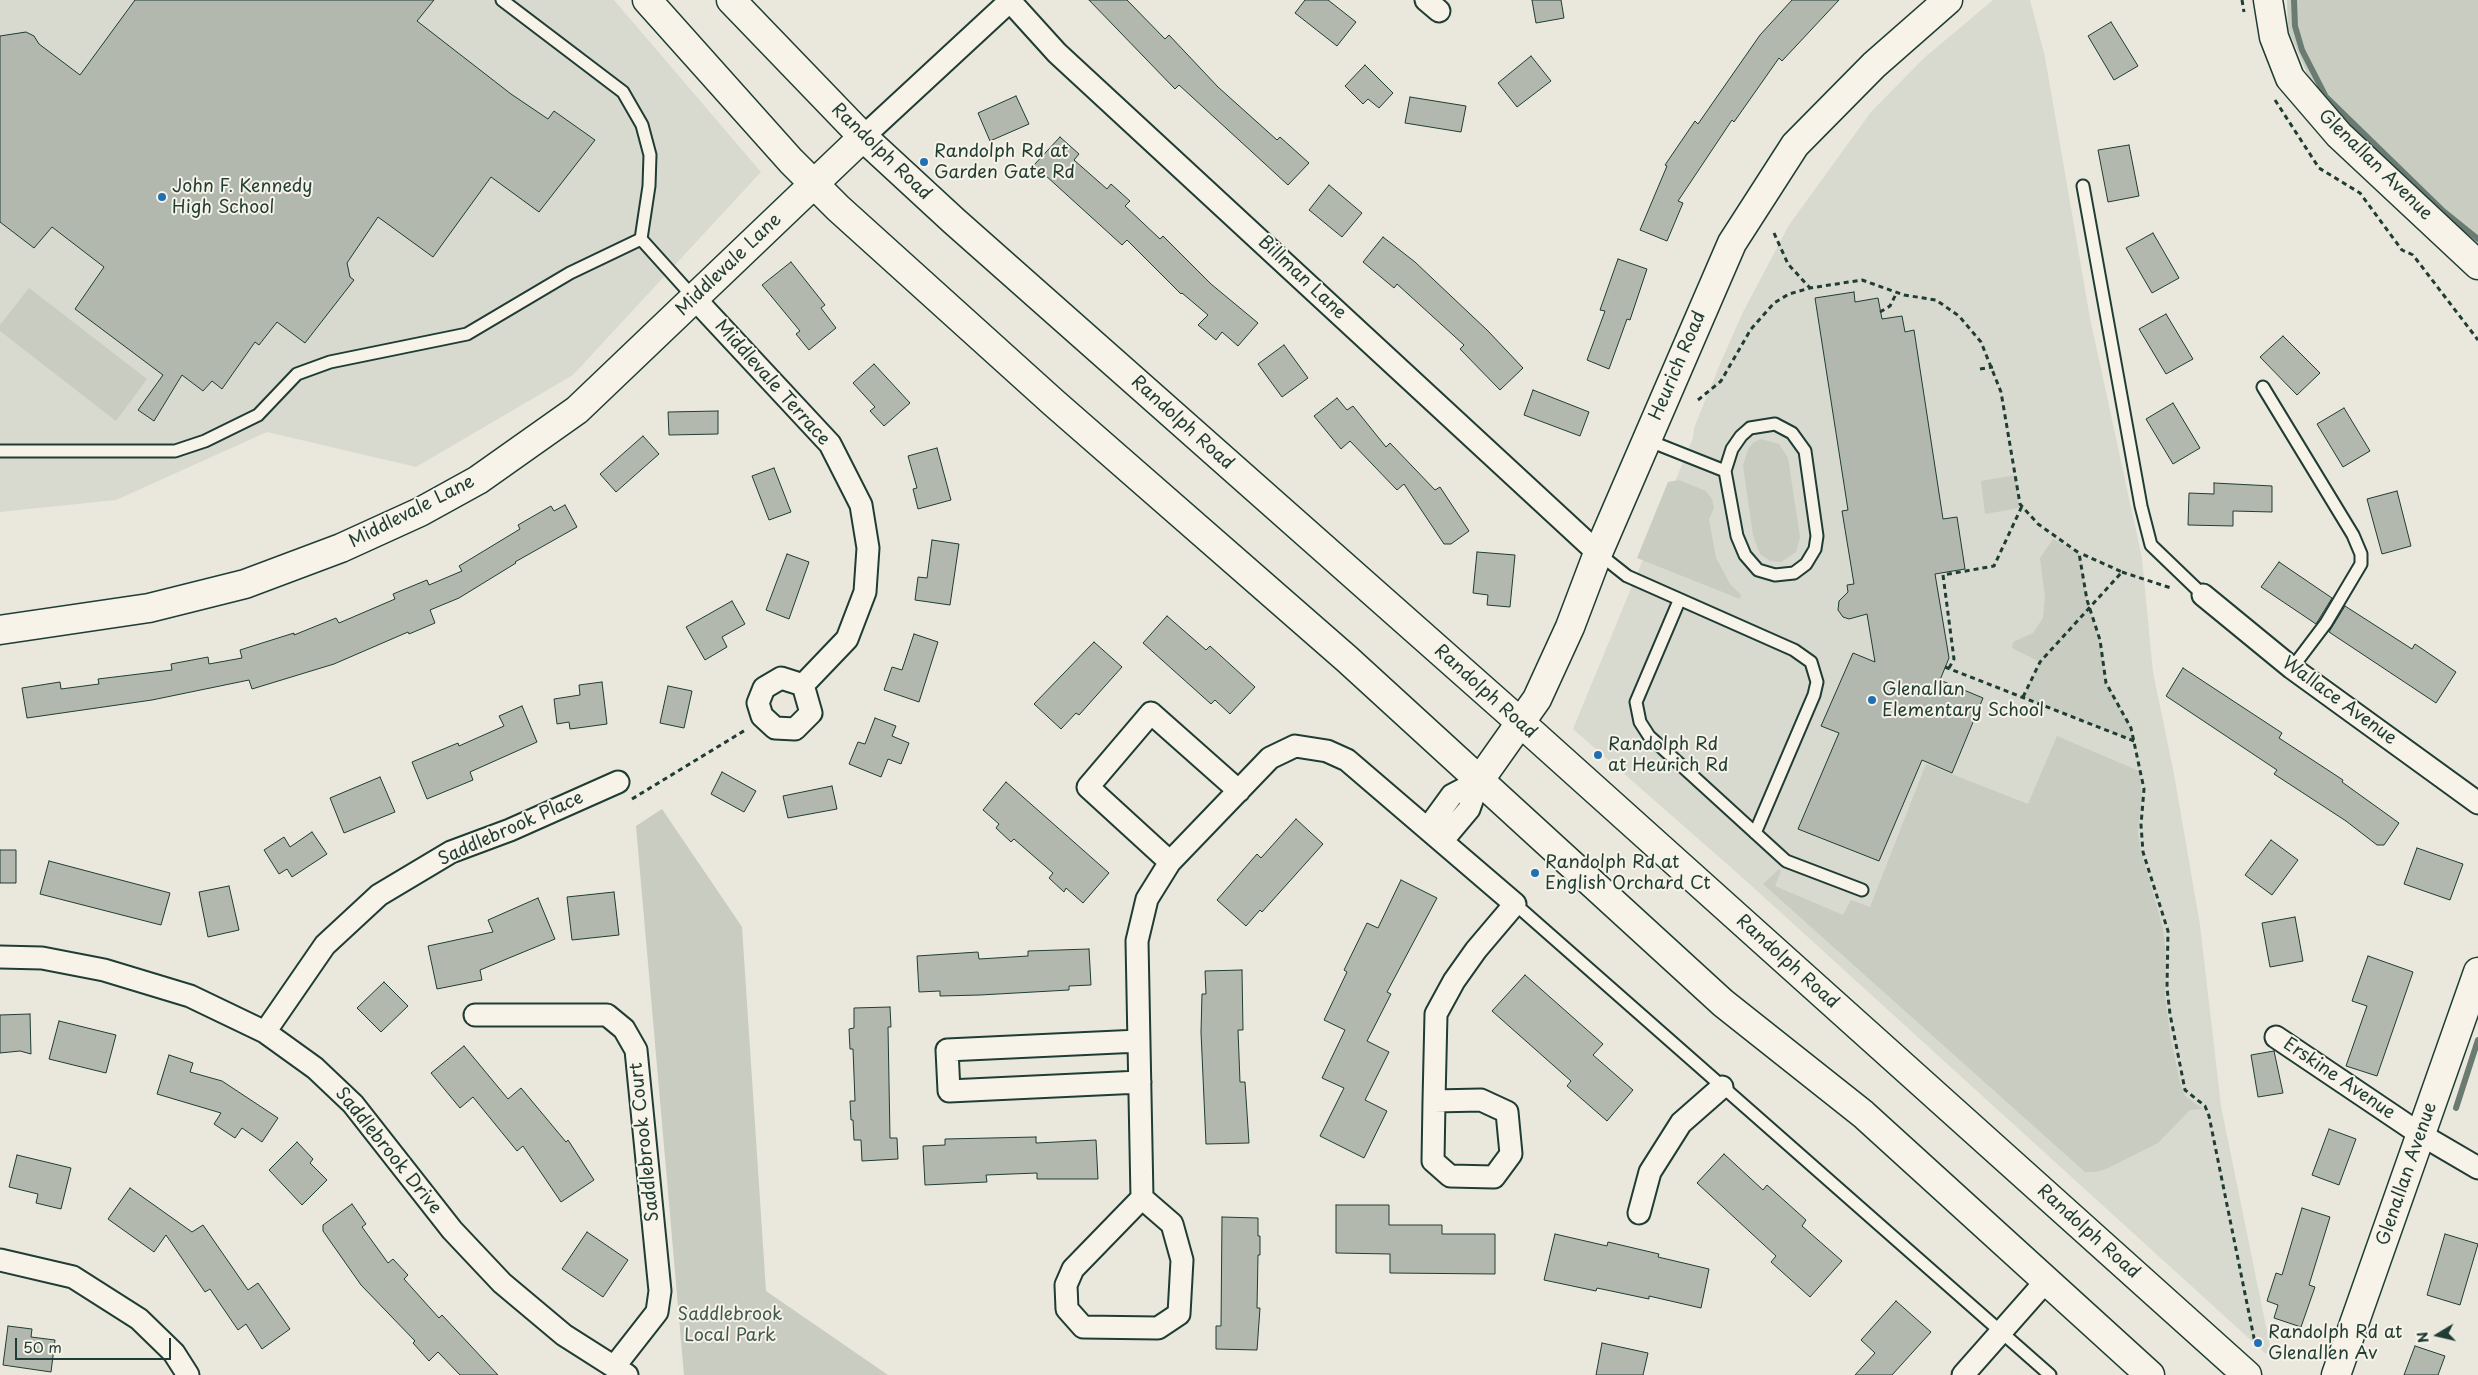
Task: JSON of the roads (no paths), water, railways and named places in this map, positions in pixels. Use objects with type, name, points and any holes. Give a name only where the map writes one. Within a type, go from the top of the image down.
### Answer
[{"type":"main road","points":[[647,0],[814,184],[1054,403],[1347,659],[1723,1003],[1862,1114],[2150,1375]]},
{"type":"main road","name":"Randolph Road","points":[[731,0],[863,137],[962,228],[1520,723],[2247,1375]]},
{"type":"main road","name":"Heurich Road","points":[[1479,781],[1537,699],[1570,627],[1598,553],[1732,243],[1795,145],[1874,65],[1948,0]]},
{"type":"main road","name":"Glenallan Avenue","points":[[2268,0],[2274,37],[2290,78],[2339,135],[2478,264]]},
{"type":"main road","name":"Middlevale Lane","points":[[0,630],[149,608],[245,584],[341,548],[420,512],[478,480],[576,410],[695,299],[863,137]]},
{"type":"main road","name":"Glenallan Avenue","points":[[2336,1375],[2478,972]]},
{"type":"street","points":[[863,137],[1010,0]]},
{"type":"street","name":"Billman Lane","points":[[1010,0],[1057,52],[1598,553]]},
{"type":"street","name":"Middlevale Terrace","points":[[695,299],[830,444],[861,505],[868,548],[865,592],[847,639],[803,686]]},
{"type":"street","name":"Wallace Avenue","points":[[2203,595],[2292,668],[2478,803]]},
{"type":"street","points":[[781,678],[803,686],[810,713],[795,729],[775,728],[762,716],[758,703],[764,688],[781,678]]},
{"type":"street","points":[[1170,862],[1088,786],[1151,713],[1238,791]]},
{"type":"street","points":[[1142,1198],[1172,1224],[1182,1260],[1179,1314],[1158,1328],[1082,1327],[1067,1309],[1066,1285],[1074,1269],[1142,1198],[1137,940],[1147,899],[1170,862],[1238,791],[1270,758],[1295,746],[1327,751],[1347,760],[1515,904],[1476,950],[1454,981],[1436,1014],[1432,1160],[1450,1176],[1494,1176],[1511,1154],[1507,1112],[1480,1100],[1434,1101]]},
{"type":"street","points":[[1435,834],[1452,795],[1479,781]]},
{"type":"street","name":"Saddlebrook Place","points":[[265,1032],[325,945],[379,895],[451,852],[510,830],[618,782]]},
{"type":"street","name":"Saddlebrook Drive","points":[[0,957],[42,958],[104,970],[190,996],[265,1032],[315,1068],[353,1104],[452,1230],[502,1282],[564,1335],[621,1371]]},
{"type":"street","name":"Saddlebrook Court","points":[[475,1015],[607,1015],[624,1029],[636,1050],[660,1291],[656,1312],[621,1371]]},
{"type":"street","name":"Erskine Avenue","points":[[2276,1037],[2420,1134],[2478,1168]]},
{"type":"street","points":[[1139,1041],[948,1050],[949,1091],[1140,1082]]},
{"type":"street","points":[[1640,1213],[1650,1172],[1681,1123],[1722,1087]]},
{"type":"street","points":[[0,1260],[72,1277],[139,1319],[174,1353],[188,1375]]},
{"type":"street","points":[[1963,1375],[2046,1281]]},
{"type":"lane","points":[[502,0],[623,92],[642,125],[650,154],[649,186],[641,239]]},
{"type":"lane","points":[[2083,186],[2141,506],[2151,545],[2203,595]]},
{"type":"lane","points":[[641,239],[695,299]]},
{"type":"lane","points":[[0,451],[175,451],[198,443],[258,415],[297,374],[330,362],[467,334],[570,273],[641,239]]},
{"type":"lane","points":[[2263,387],[2353,535],[2361,554],[2361,564],[2326,623],[2292,668]]},
{"type":"lane","points":[[1775,424],[1784,427],[1798,440],[1805,451],[1817,536],[1816,549],[1806,564],[1794,573],[1775,575],[1758,570],[1750,563],[1737,536],[1725,470],[1732,450],[1741,436],[1750,428],[1775,424]]},
{"type":"lane","points":[[1647,440],[1725,470]]},
{"type":"lane","points":[[1598,553],[1627,576],[1679,601],[1794,650],[1811,662],[1816,682],[1814,695],[1754,833]]},
{"type":"lane","points":[[1679,601],[1636,702],[1640,722],[1649,736],[1786,861],[1862,890]]},
{"type":"lane","points":[[1515,904],[2050,1375]]},
{"type":"waterway","points":[[2294,0],[2295,26],[2302,50],[2326,97],[2442,210],[2478,239]]},
{"type":"waterway","points":[[2456,1108],[2478,1040]]},
{"type":"place","name":"Randolph Rd at Garden Gate Rd","points":[[924,162]]},
{"type":"place","name":"John F. Kennedy High School","points":[[162,197]]},
{"type":"place","name":"Glenallan Elementary School","points":[[1872,700]]},
{"type":"place","name":"Randolph Rd at Heurich Rd","points":[[1598,755]]},
{"type":"place","name":"Randolph Rd at English Orchard Ct","points":[[1535,873]]},
{"type":"place","name":"Randolph Rd at Glenallen Av","points":[[2258,1343]]},
{"type":"park label","name":"Saddlebrook Local Park","points":[[730,1325]]}]
